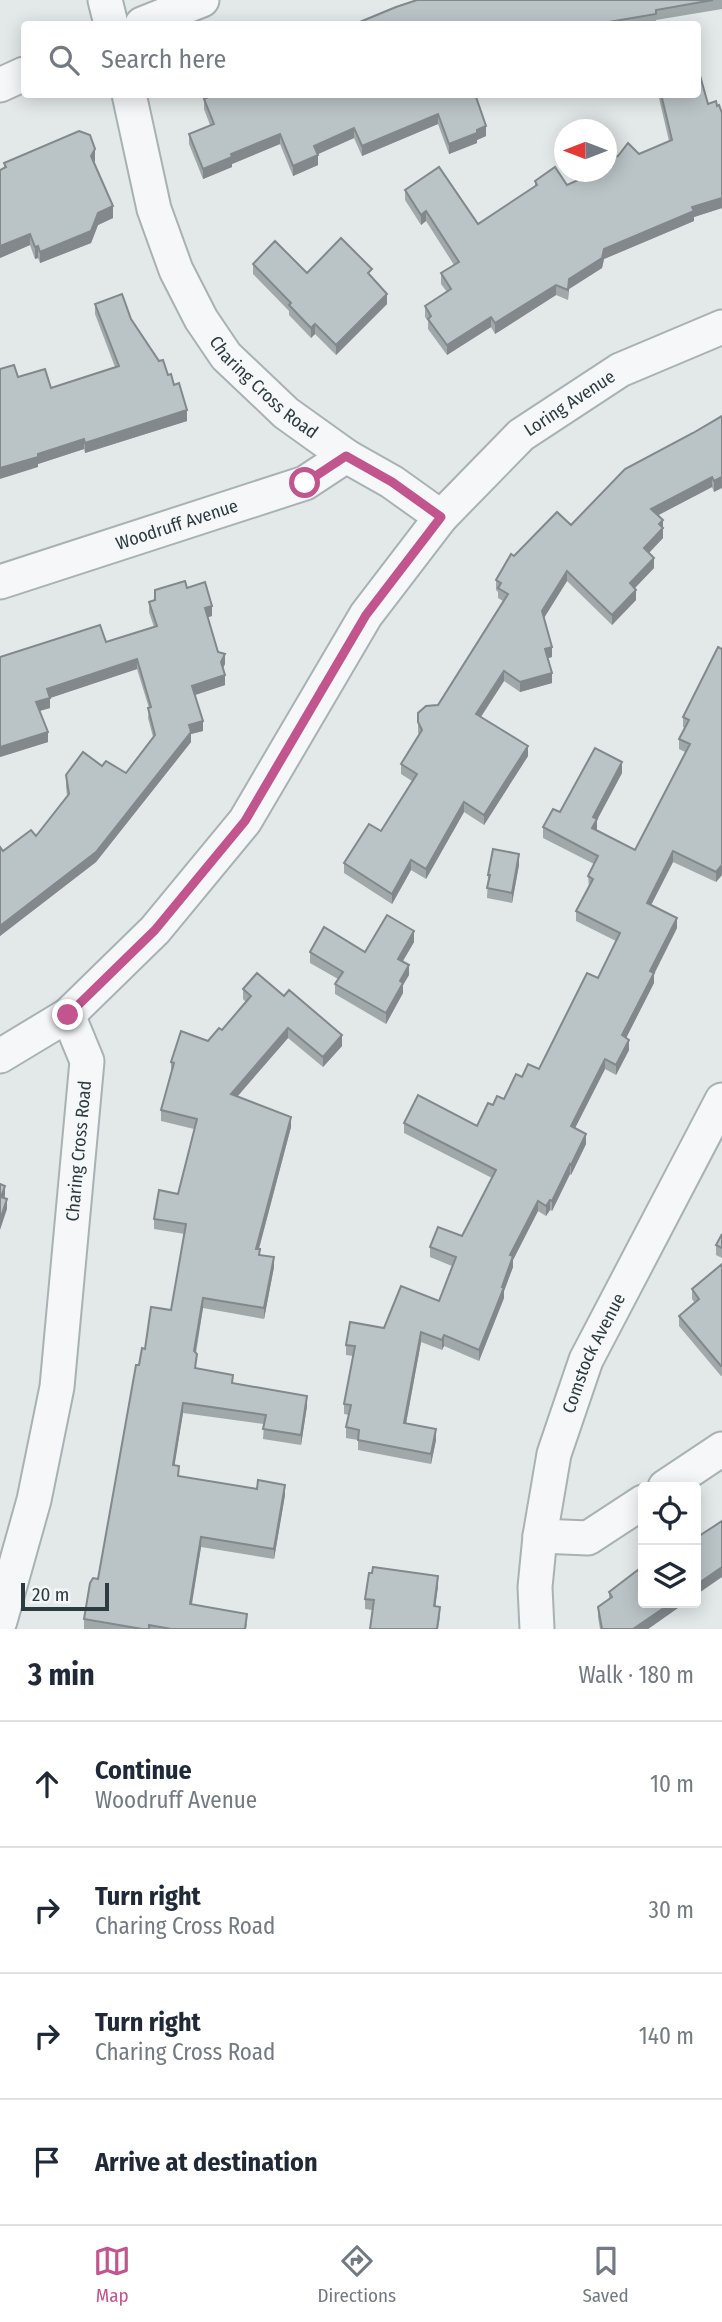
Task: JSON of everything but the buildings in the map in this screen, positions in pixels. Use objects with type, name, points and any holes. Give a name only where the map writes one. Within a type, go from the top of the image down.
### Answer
[{"type":"street","points":[[105,0],[110,21]]},
{"type":"street","points":[[150,21],[202,0]]},
{"type":"street","points":[[0,85],[21,75]]},
{"type":"street","name":"Charing Cross Road","points":[[130,98],[154,209],[176,270],[201,319],[226,356],[276,403],[346,456],[392,482],[441,517]]},
{"type":"street","name":"Loring Avenue","points":[[441,517],[521,435],[620,370],[722,327]]},
{"type":"street","name":"Woodruff Avenue","points":[[0,582],[305,483],[346,456]]},
{"type":"street","points":[[0,1056],[68,1015],[155,930],[245,821],[366,615],[441,517]]},
{"type":"street","name":"Charing Cross Road","points":[[0,1621],[34,1500],[57,1387],[87,1060],[68,1015]]},
{"type":"street","name":"Comstock Avenue","points":[[537,1629],[535,1587],[540,1535],[554,1454],[586,1360],[722,1100]]},
{"type":"street","points":[[673,1482],[722,1450]]},
{"type":"street","points":[[540,1535],[588,1538],[638,1505]]},
{"type":"route","points":[[68,1015],[155,930],[245,821],[366,615],[441,517],[392,482],[346,456],[305,483]]}]
